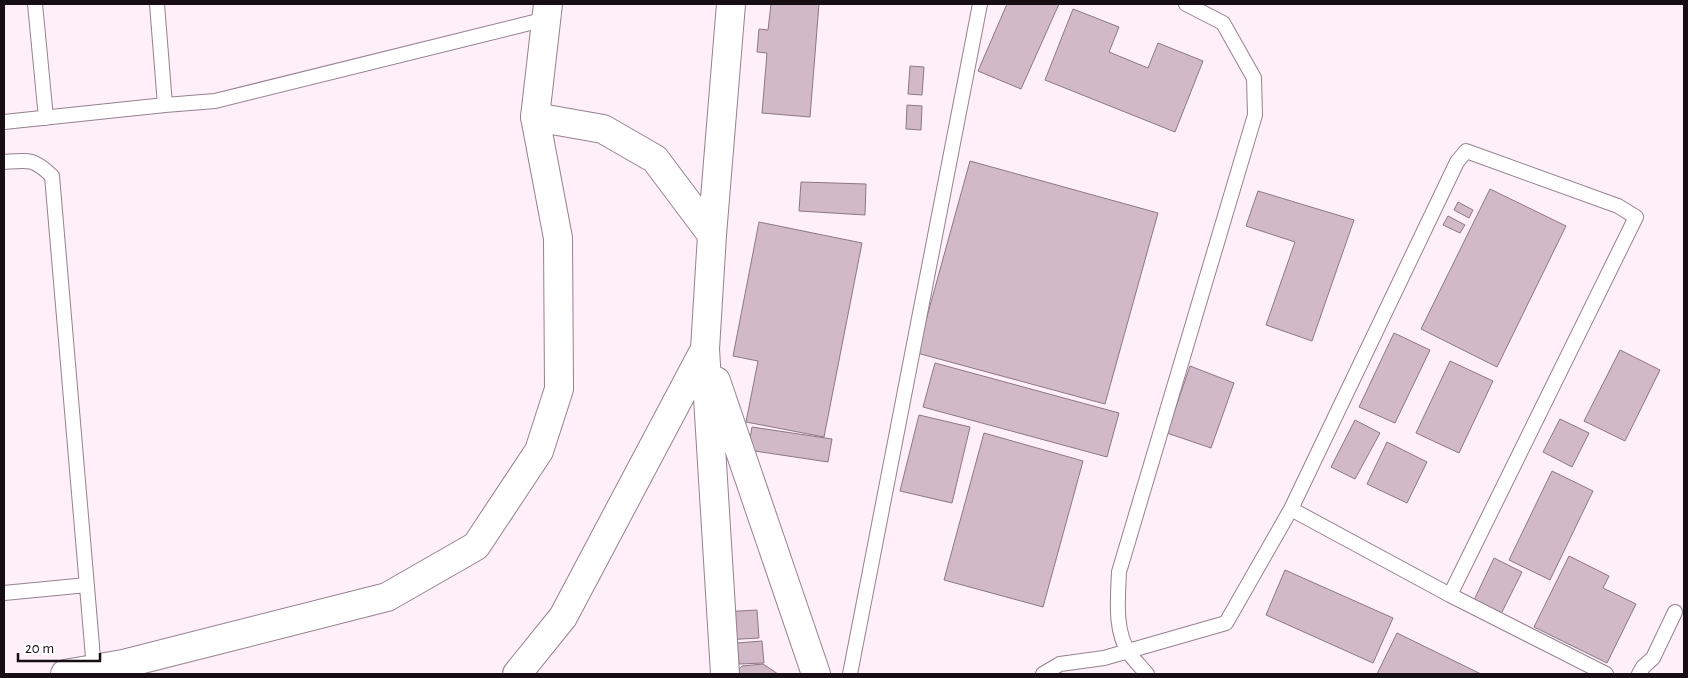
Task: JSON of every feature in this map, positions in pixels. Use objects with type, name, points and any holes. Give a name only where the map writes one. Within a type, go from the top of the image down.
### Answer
[{"type":"street","points":[[725,674],[705,349],[712,235],[731,4]]},
{"type":"street","points":[[65,674],[94,669],[123,669],[387,598],[476,546],[539,452],[559,388],[558,238],[535,117],[547,12]]},
{"type":"street","points":[[535,117],[603,129],[655,159],[712,235]]},
{"type":"street","points":[[517,674],[564,617],[705,349]]},
{"type":"street","points":[[705,349],[816,674]]},
{"type":"lane","points":[[35,4],[46,118]]},
{"type":"lane","points":[[157,4],[165,105]]},
{"type":"lane","points":[[850,674],[980,4]]},
{"type":"lane","points":[[1147,674],[1128,652],[1120,631],[1118,608],[1119,572],[1255,115],[1254,78],[1223,23],[1186,4]]},
{"type":"lane","points":[[4,122],[165,105],[215,102],[547,12]]},
{"type":"lane","points":[[1043,674],[1060,664],[1104,658],[1226,623],[1291,509],[1458,162],[1466,151],[1618,206],[1636,217],[1450,595]]},
{"type":"lane","points":[[4,162],[28,160],[40,165],[52,176],[94,669]]},
{"type":"lane","points":[[1291,509],[1450,595],[1606,674]]},
{"type":"lane","points":[[4,592],[87,585]]},
{"type":"lane","points":[[1639,674],[1643,667],[1653,658],[1675,612]]},
{"type":"building","points":[[771,4],[819,4],[810,117],[762,113],[767,53],[757,52],[759,29],[768,30]]},
{"type":"building","points":[[1007,4],[1059,4],[1021,89],[978,71]]},
{"type":"building","points":[[1073,9],[1119,27],[1109,52],[1148,68],[1158,43],[1203,61],[1175,132],[1045,80]]},
{"type":"building","points":[[910,66],[924,67],[922,95],[908,94]]},
{"type":"building","points":[[907,105],[922,106],[921,130],[906,129]]},
{"type":"building","points":[[970,161],[1158,213],[1105,404],[917,353]]},
{"type":"building","points":[[801,182],[866,184],[865,215],[799,211]]},
{"type":"building","points":[[1490,189],[1566,226],[1497,367],[1421,329]]},
{"type":"building","points":[[1258,191],[1354,220],[1312,341],[1266,325],[1295,242],[1246,226]]},
{"type":"building","points":[[1458,202],[1473,210],[1469,218],[1454,210]]},
{"type":"building","points":[[1448,216],[1465,225],[1460,233],[1443,225]]},
{"type":"building","points":[[759,222],[862,243],[824,437],[746,422],[758,361],[733,356]]},
{"type":"building","points":[[1394,333],[1430,350],[1395,423],[1359,407]]},
{"type":"building","points":[[1620,350],[1660,370],[1625,441],[1584,421]]},
{"type":"building","points":[[1450,361],[1493,381],[1459,453],[1416,433]]},
{"type":"building","points":[[935,363],[1119,413],[1107,457],[923,407]]},
{"type":"building","points":[[1190,366],[1234,383],[1211,448],[1167,433]]},
{"type":"building","points":[[919,415],[970,427],[952,503],[900,491]]},
{"type":"building","points":[[1560,419],[1589,433],[1572,467],[1543,452]]},
{"type":"building","points":[[1355,420],[1380,433],[1355,479],[1331,467]]},
{"type":"building","points":[[752,427],[832,439],[828,462],[748,450]]},
{"type":"building","points":[[984,433],[1083,461],[1043,607],[944,580]]},
{"type":"building","points":[[1387,442],[1427,462],[1407,503],[1367,484]]},
{"type":"building","points":[[1552,471],[1593,491],[1550,580],[1509,560]]},
{"type":"building","points":[[1569,556],[1609,576],[1603,588],[1636,604],[1607,663],[1534,627]]},
{"type":"building","points":[[1494,558],[1522,572],[1501,614],[1474,600]]},
{"type":"building","points":[[1285,570],[1393,618],[1373,663],[1266,615]]},
{"type":"building","points":[[757,610],[759,638],[724,640],[721,612]]},
{"type":"building","points":[[1397,633],[1481,674],[1377,674]]},
{"type":"building","points":[[762,641],[764,663],[739,664],[737,643]]},
{"type":"building","points":[[763,664],[778,674],[734,674],[742,666]]}]
